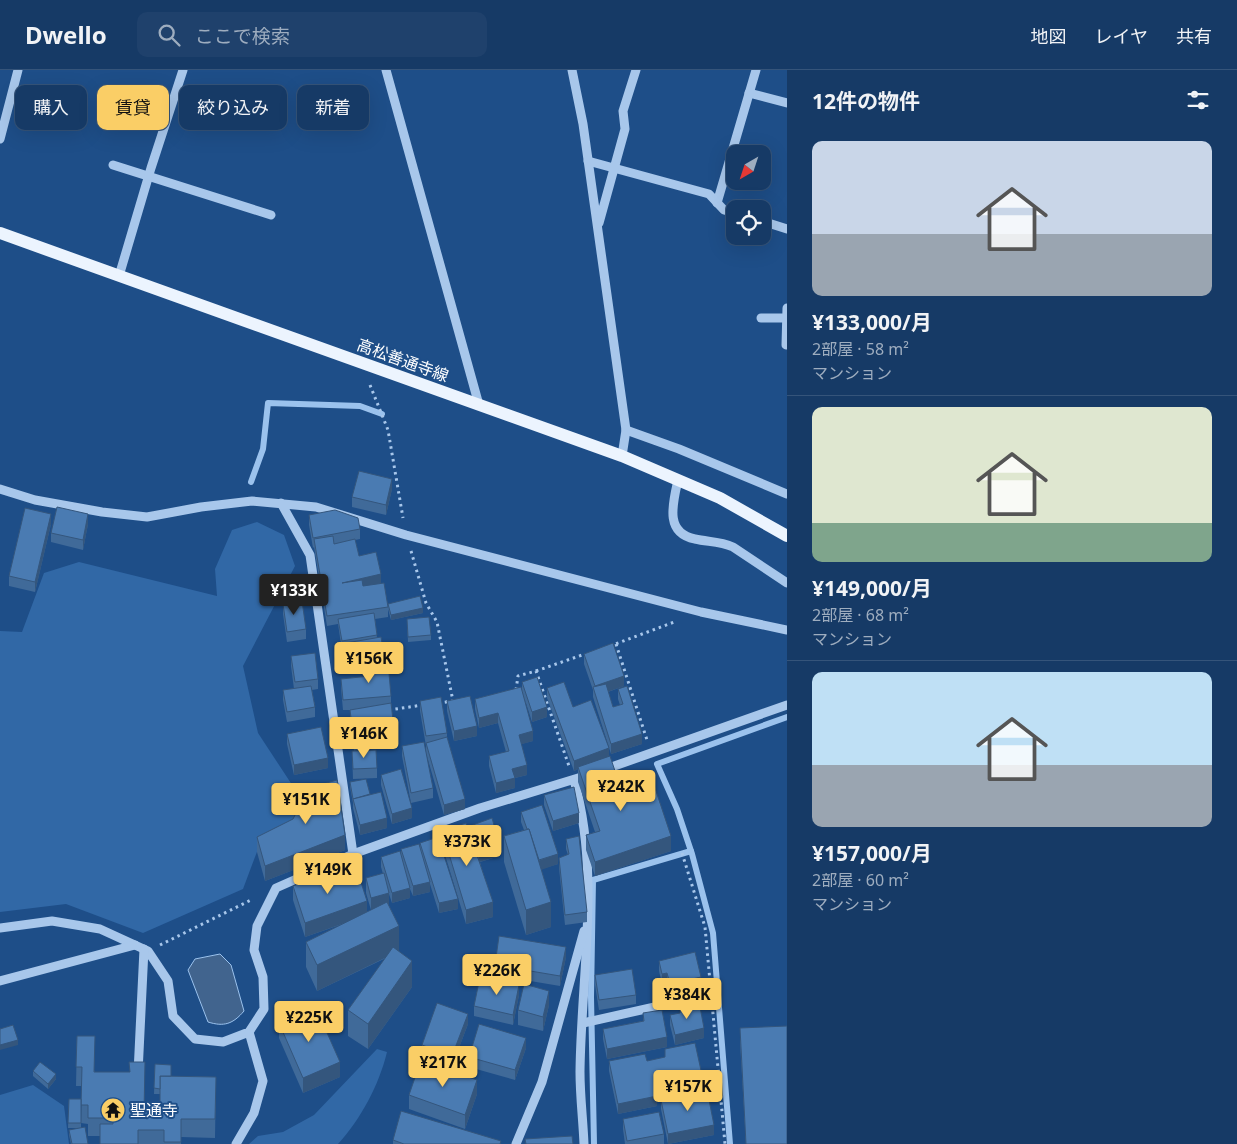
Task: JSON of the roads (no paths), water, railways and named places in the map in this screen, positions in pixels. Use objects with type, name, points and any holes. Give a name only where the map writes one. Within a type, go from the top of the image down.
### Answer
[{"type":"main road","name":"高松善通寺線","points":[[0,234],[622,456],[720,498],[787,536]]},
{"type":"street","points":[[0,139],[18,70]]},
{"type":"street","points":[[119,276],[148,176],[184,70]]},
{"type":"street","points":[[386,70],[479,405]]},
{"type":"street","points":[[572,70],[588,161],[626,430],[622,456]]},
{"type":"street","points":[[598,228],[624,129],[623,111],[636,70]]},
{"type":"street","points":[[717,203],[756,70]]},
{"type":"street","points":[[749,94],[787,103]]},
{"type":"street","points":[[588,161],[709,194],[726,211]]},
{"type":"street","points":[[113,165],[271,215]]},
{"type":"street","points":[[771,224],[787,228]]},
{"type":"street","points":[[786,345],[787,308]]},
{"type":"street","points":[[761,318],[787,318]]},
{"type":"street","points":[[626,430],[679,449],[787,494]]},
{"type":"street","points":[[678,480],[672,515],[673,523],[681,533],[694,539],[724,543],[734,547],[787,583]]},
{"type":"street","points":[[0,489],[35,500],[102,512],[147,517],[201,507],[252,501],[316,507],[406,535],[701,612],[787,630]]},
{"type":"street","points":[[282,503],[310,555],[353,854]]},
{"type":"street","points":[[0,928],[52,921],[100,929],[146,950],[168,981],[173,1016],[195,1039],[223,1042],[249,1032],[264,1009],[263,978],[254,950],[257,926],[276,888],[353,854],[480,808],[574,780],[787,705]]},
{"type":"street","points":[[574,780],[582,807],[589,914],[580,1072],[584,1144]]},
{"type":"street","points":[[516,1144],[542,1082],[589,914]]},
{"type":"street","points":[[0,981],[135,945]]},
{"type":"street","points":[[138,1073],[146,950]]},
{"type":"street","points":[[584,1022],[677,1002]]},
{"type":"street","points":[[236,1144],[241,1140],[254,1113],[263,1080],[249,1032]]},
{"type":"waterway","points":[[251,482],[263,449],[268,403],[360,406],[382,414]]},
{"type":"waterway","points":[[730,1144],[713,933],[692,854],[677,809],[657,764],[787,717]]},
{"type":"waterway","points":[[594,1144],[591,997],[593,880],[691,851]]},
{"type":"place","name":"聖通寺","points":[[113,1110]]}]
